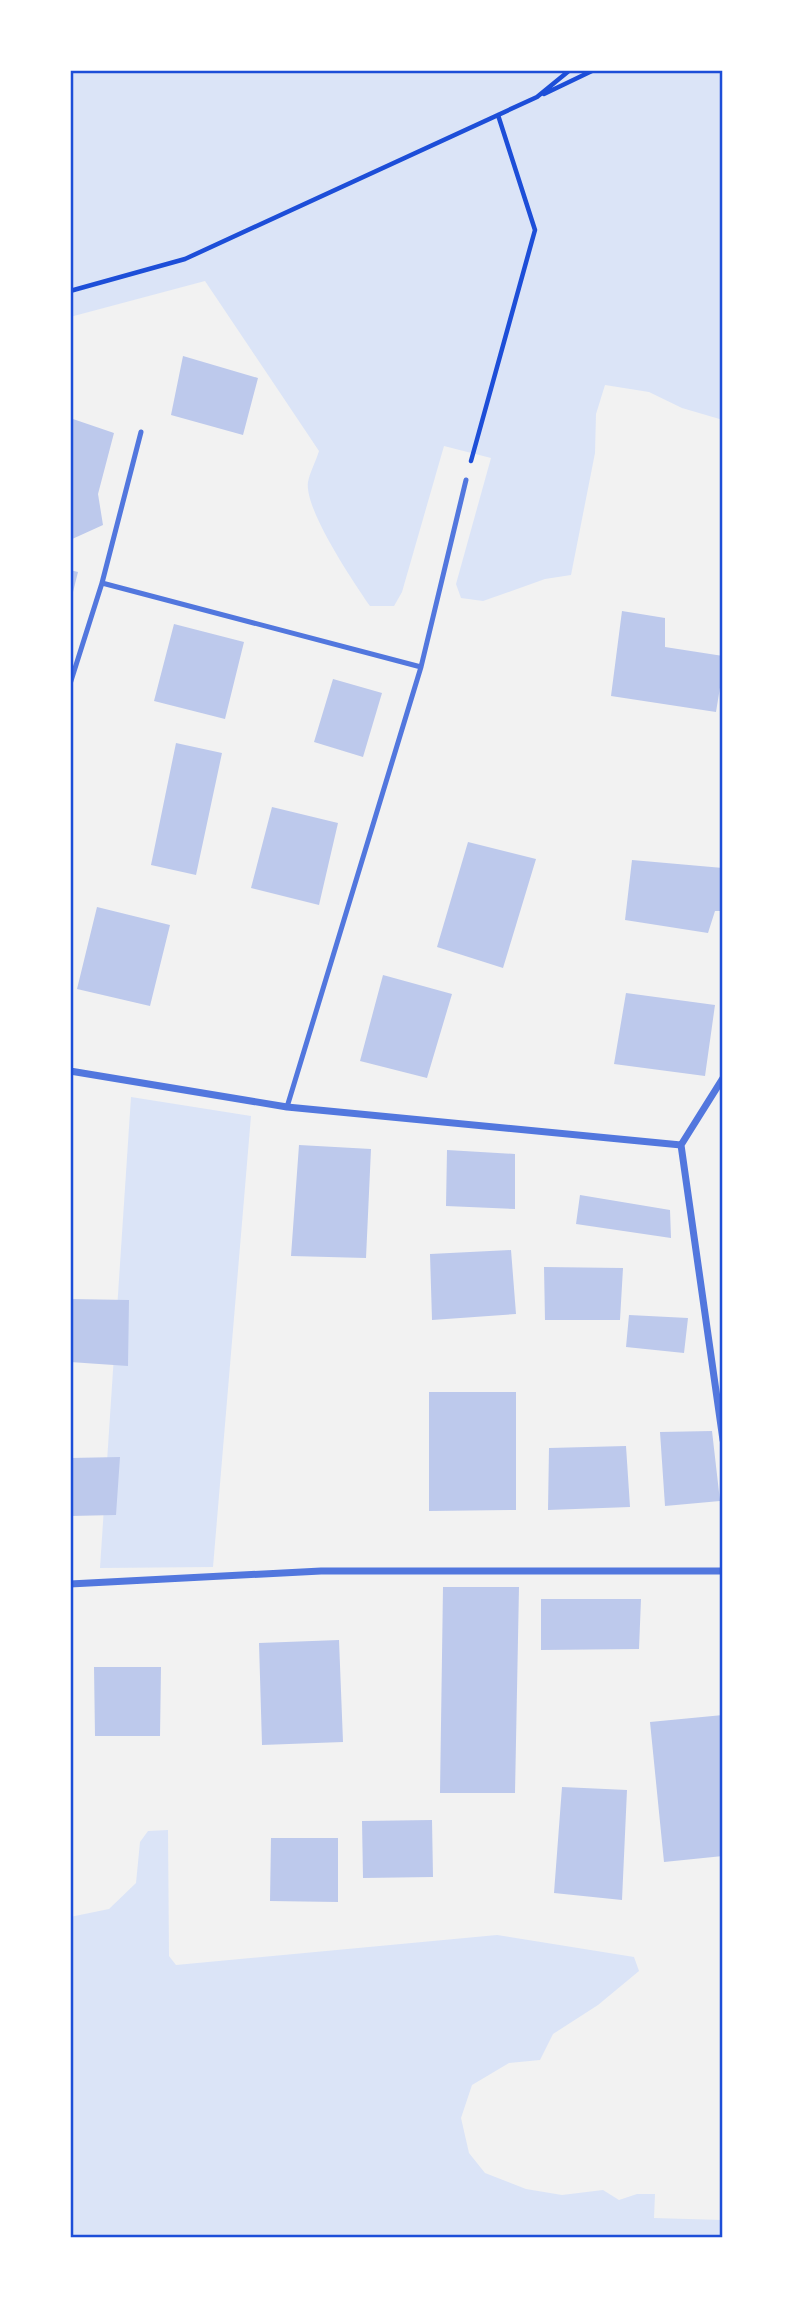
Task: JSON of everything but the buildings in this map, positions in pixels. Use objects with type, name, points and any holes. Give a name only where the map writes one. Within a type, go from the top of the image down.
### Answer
[{"type":"street","points":[[70,1071],[287,1107],[681,1145]]},
{"type":"street","points":[[723,1078],[681,1145],[723,1440]]},
{"type":"street","points":[[70,1584],[321,1571],[723,1571]]},
{"type":"lane","points":[[70,684],[102,583],[141,432]]},
{"type":"lane","points":[[287,1107],[421,667],[466,480]]},
{"type":"lane","points":[[102,583],[421,667]]},
{"type":"path","points":[[537,97],[570,70]]},
{"type":"path","points":[[70,290],[185,259],[594,70]]},
{"type":"path","points":[[466,480],[535,230],[498,115]]},
{"type":"shaded area","points":[[70,70],[723,70],[723,420],[682,408],[649,392],[605,385],[596,414],[595,453],[571,575],[545,579],[483,601],[461,598],[456,584],[491,458],[444,446],[402,592],[394,606],[370,606],[332,546],[314,510],[308,482],[319,451],[205,281],[70,317]]},
{"type":"shaded area","points":[[131,1097],[251,1116],[213,1567],[100,1568]]},
{"type":"shaded area","points":[[168,1830],[169,1956],[176,1965],[497,1935],[634,1957],[639,1971],[598,2005],[553,2034],[540,2060],[509,2063],[472,2085],[461,2118],[469,2153],[485,2173],[526,2189],[562,2195],[603,2190],[619,2200],[637,2194],[655,2194],[654,2218],[723,2220],[723,2238],[70,2238],[70,1917],[109,1909],[136,1883],[140,1842],[148,1831]]}]
